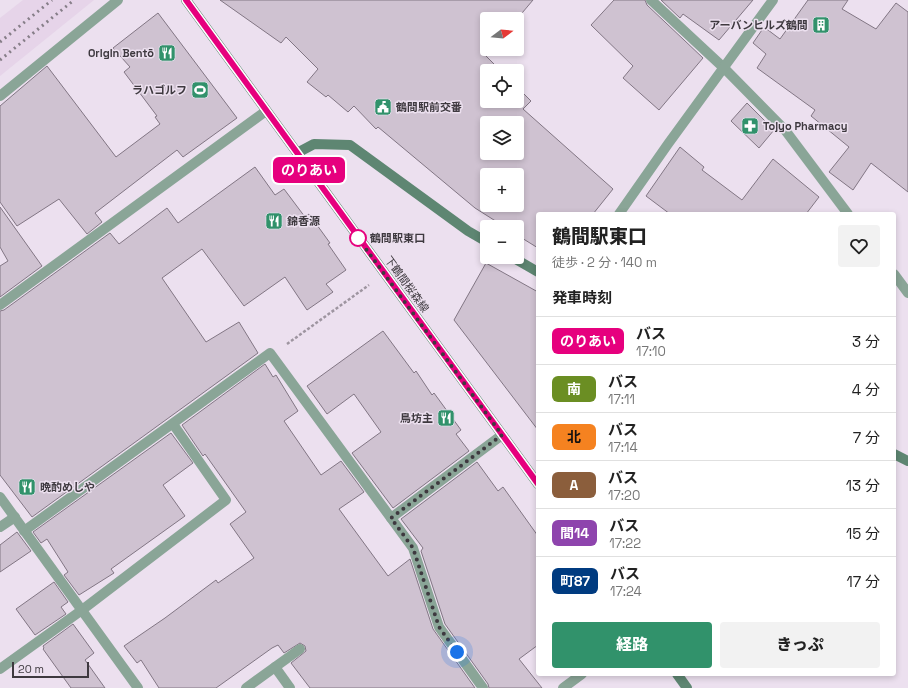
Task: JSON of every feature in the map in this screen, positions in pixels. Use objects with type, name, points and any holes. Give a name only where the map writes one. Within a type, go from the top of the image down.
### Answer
[{"type":"street","points":[[0,96],[118,0]]},
{"type":"street","name":"下鶴間桜森線","points":[[186,0],[536,481]]},
{"type":"street","points":[[651,0],[724,68],[785,130],[846,212]]},
{"type":"street","points":[[620,212],[773,0]]},
{"type":"street","points":[[0,305],[266,111]]},
{"type":"street","points":[[297,153],[314,144],[350,145],[468,231],[480,238]]},
{"type":"street","points":[[524,264],[536,271]]},
{"type":"street","points":[[896,277],[908,293]]},
{"type":"street","points":[[24,531],[270,353],[413,548],[439,627],[483,688]]},
{"type":"street","points":[[0,669],[82,610],[226,500],[172,424]]},
{"type":"street","points":[[391,518],[502,435]]},
{"type":"street","points":[[896,455],[908,461]]},
{"type":"street","points":[[0,497],[138,688]]},
{"type":"street","points":[[0,527],[14,517]]},
{"type":"street","points":[[246,688],[300,649]]},
{"type":"street","points":[[275,667],[290,688]]},
{"type":"street","points":[[563,688],[579,676]]},
{"type":"street","points":[[678,676],[687,688]]},
{"type":"path","points":[[270,353],[275,352],[369,285]]},
{"type":"shaded area","points":[[23,0],[94,0],[0,76],[0,18]]},
{"type":"building","points":[[220,0],[533,0],[523,12],[480,12],[480,56],[486,56],[494,64],[480,64],[480,108],[524,108],[523,109],[613,189],[595,212],[536,212],[536,247],[524,239],[524,220],[494,220],[481,212],[524,212],[524,168],[480,168],[480,211],[378,127],[376,129],[354,106],[348,112],[328,95],[326,97],[307,82],[318,69],[286,37],[281,43]]},
{"type":"building","points":[[614,0],[645,0],[647,5],[703,58],[659,110],[623,78],[633,66],[591,25]]},
{"type":"building","points":[[661,0],[753,0],[719,40],[683,14],[680,18]]},
{"type":"building","points":[[808,0],[848,0],[842,9],[876,29],[896,3],[908,12],[908,192],[871,163],[853,190],[829,172],[849,147],[811,116],[815,110],[757,68],[766,54],[753,43],[764,27],[780,39]]},
{"type":"building","points":[[158,13],[237,118],[183,157],[177,150],[95,213],[102,222],[87,234],[59,199],[17,226],[0,202],[0,106],[47,66],[116,157],[160,124],[155,117],[157,116],[124,72],[130,67],[113,48]]},
{"type":"building","points":[[524,94],[531,101],[524,108]]},
{"type":"building","points":[[747,103],[774,130],[759,148],[731,121]]},
{"type":"building","points":[[680,147],[704,167],[702,170],[742,200],[773,159],[819,197],[808,212],[667,212],[646,196]]},
{"type":"building","points":[[255,167],[275,195],[284,189],[305,217],[309,214],[330,243],[328,244],[346,270],[326,284],[333,292],[307,310],[285,277],[244,306],[202,249],[162,278],[206,342],[239,322],[258,353],[32,517],[0,475],[0,311],[4,310],[110,233],[119,244],[167,208],[178,223]]},
{"type":"building","points":[[0,207],[42,266],[0,297],[0,266],[8,261],[0,247]]},
{"type":"building","points":[[485,264],[536,291],[536,427],[454,320]]},
{"type":"building","points":[[383,331],[414,373],[416,371],[432,395],[434,393],[461,430],[456,434],[469,451],[393,508],[352,453],[381,432],[354,394],[327,414],[307,386]]},
{"type":"building","points":[[265,364],[273,377],[276,375],[298,411],[284,421],[321,475],[341,461],[364,492],[339,509],[388,576],[410,559],[433,629],[475,688],[310,688],[291,663],[306,651],[305,646],[300,643],[284,653],[278,645],[272,648],[216,688],[159,688],[141,660],[137,663],[124,646],[216,580],[218,583],[254,558],[230,524],[246,512],[205,454],[203,456],[182,425]]},
{"type":"building","points":[[171,433],[193,463],[163,485],[185,516],[111,569],[114,573],[79,595],[64,575],[68,572],[47,539],[41,543],[33,532]]},
{"type":"building","points":[[477,462],[498,491],[503,487],[536,533],[536,646],[519,659],[542,688],[489,688],[488,684],[445,624],[421,551],[423,548],[401,519]]},
{"type":"building","points":[[17,532],[31,551],[0,572],[0,545]]},
{"type":"building","points":[[54,582],[68,602],[61,607],[66,614],[35,635],[16,609]]},
{"type":"building","points":[[73,624],[94,653],[85,660],[105,688],[71,688],[43,649],[43,646]]},
{"type":"railway","points":[[0,42],[52,0]]},
{"type":"railway","points":[[0,60],[74,0]]},
{"type":"bus line","name":"のりあい","points":[[186,0],[536,481]]},
{"type":"place","name":"アーバンヒルズ鶴間","points":[[821,25]]},
{"type":"place","name":"Origin Bentō","points":[[167,53]]},
{"type":"place","name":"ラハゴルフ","points":[[200,90]]},
{"type":"place","name":"鶴間駅前交番","points":[[383,107]]},
{"type":"place","name":"Tojyo Pharmacy","points":[[750,126]]},
{"type":"place","name":"錦香源","points":[[274,221]]},
{"type":"place","name":"鶴間駅東口","points":[[358,238]]},
{"type":"place","name":"鳥坊主","points":[[446,418]]},
{"type":"place","name":"晩酌めしや","points":[[27,487]]},
{"type":"route","points":[[358,238],[502,435],[391,518],[413,548],[439,627],[457,652]]}]
